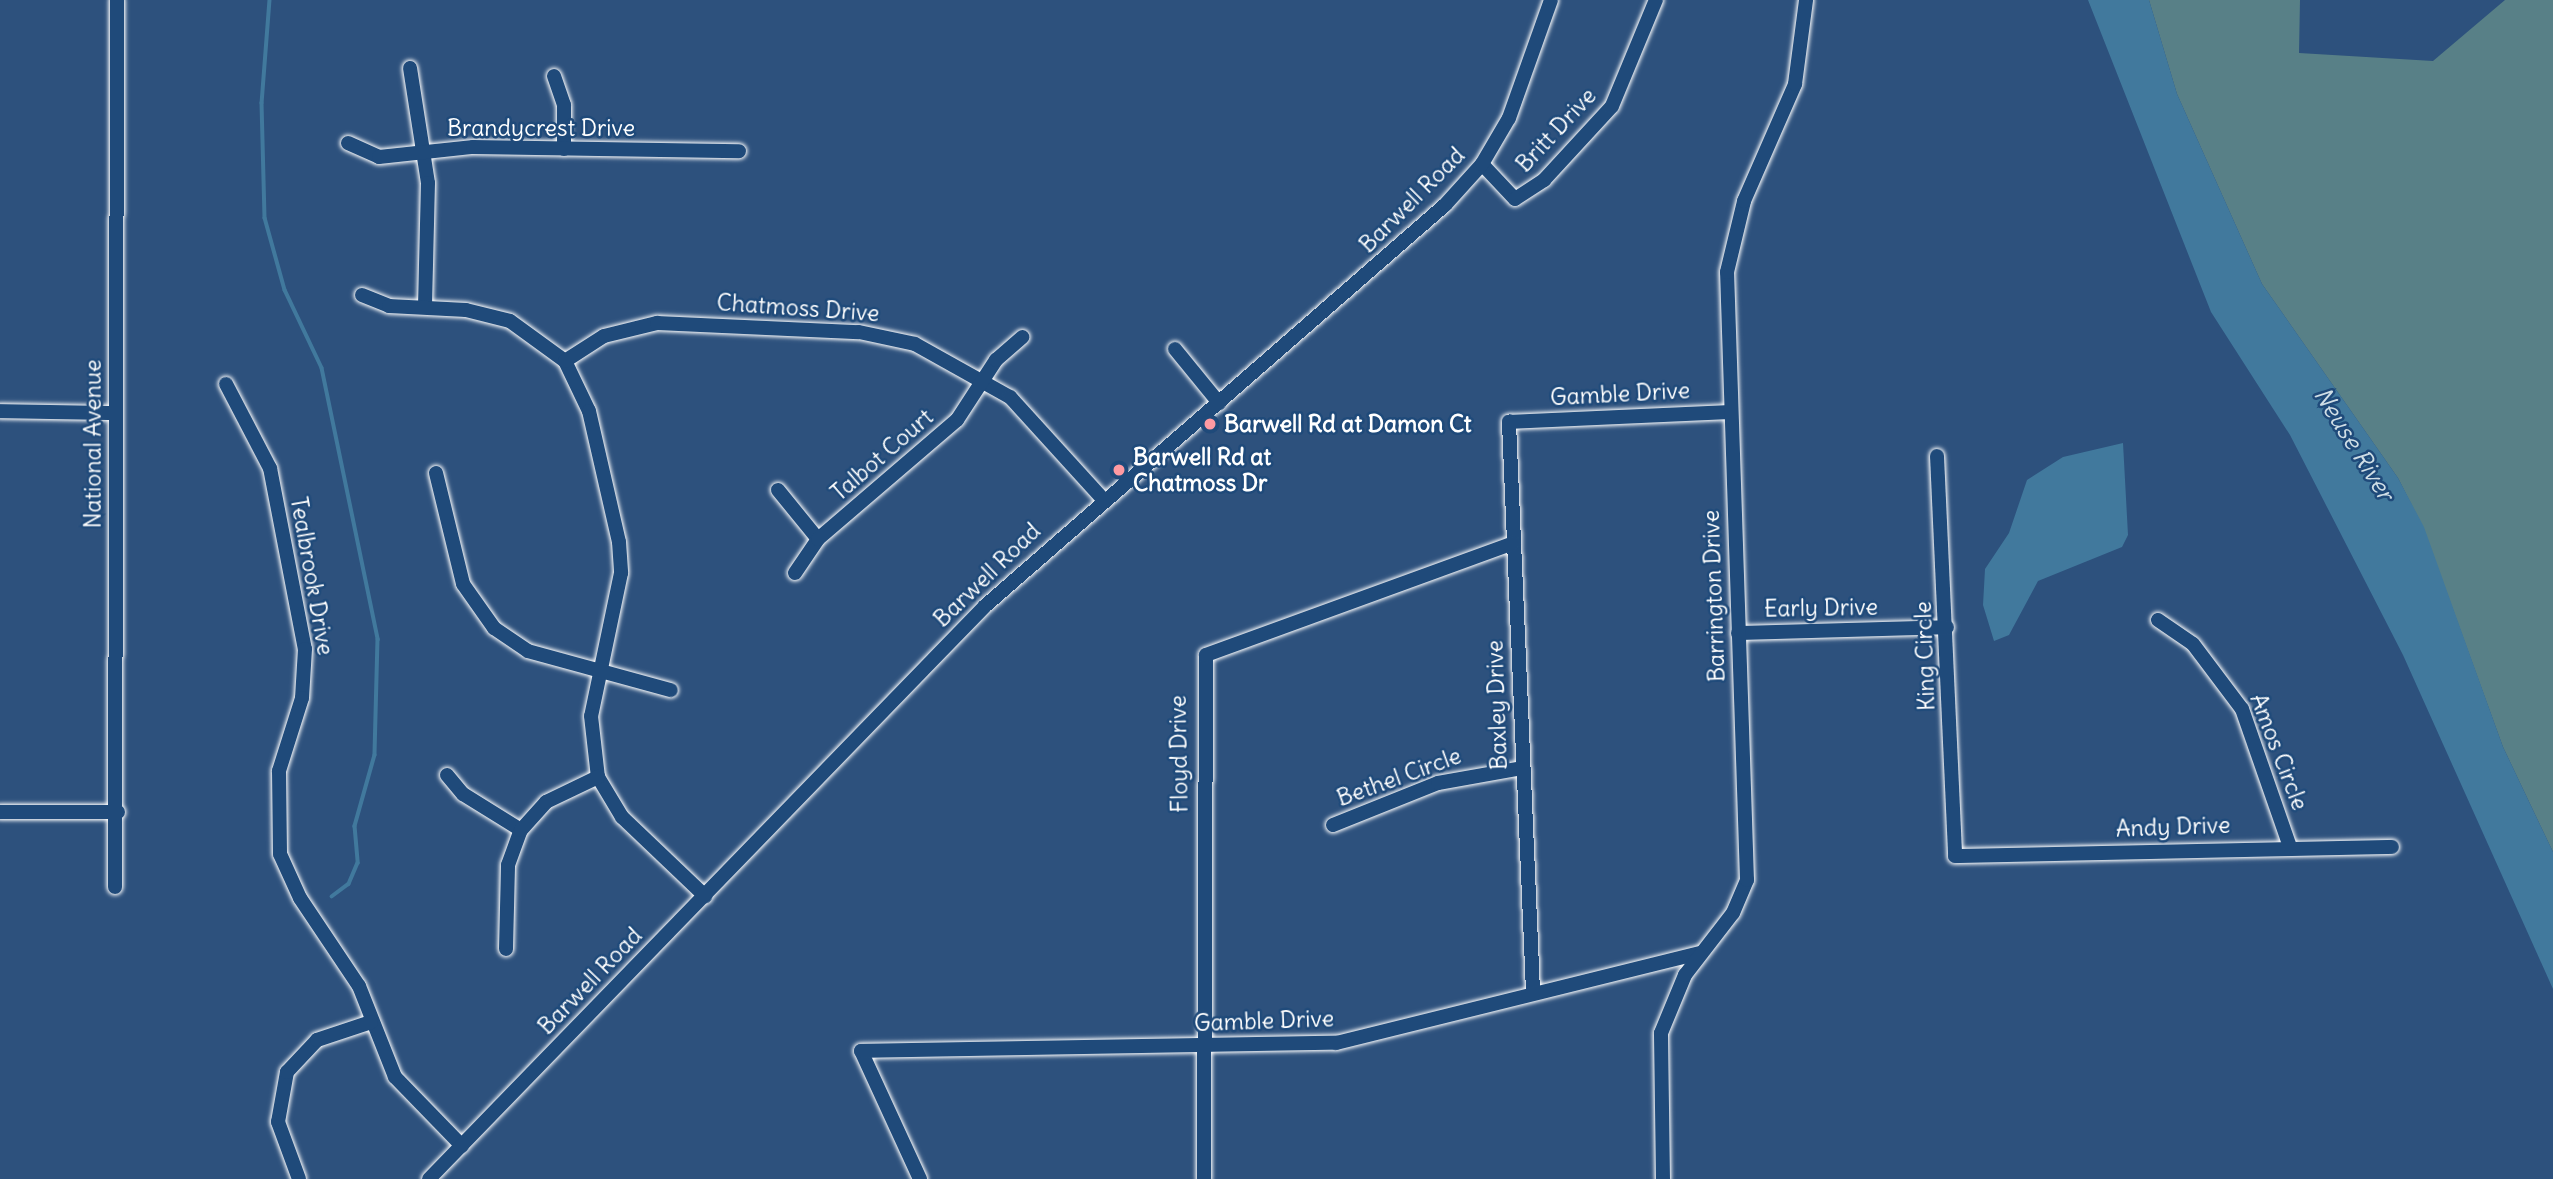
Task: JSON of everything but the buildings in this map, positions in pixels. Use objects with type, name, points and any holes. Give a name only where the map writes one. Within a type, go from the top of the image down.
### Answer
[{"type":"street","name":"National Avenue","points":[[115,887],[118,812],[115,413],[117,0]]},
{"type":"street","name":"Barwell Road","points":[[429,1179],[985,606],[1102,498],[1219,403],[1414,237],[1482,164],[1523,89],[1551,0]]},
{"type":"street","name":"Britt Drive","points":[[1482,164],[1516,199],[1544,180],[1612,106],[1656,0]]},
{"type":"street","name":"Barrington Drive","points":[[1663,1179],[1661,1033],[1701,953],[1734,913],[1747,880],[1726,300],[1731,247],[1795,84],[1806,0]]},
{"type":"street","points":[[410,68],[429,205],[425,307]]},
{"type":"street","points":[[554,76],[564,105],[564,149]]},
{"type":"street","name":"Brandycrest Drive","points":[[348,143],[379,157],[473,147],[739,151]]},
{"type":"street","points":[[362,295],[388,306],[425,307],[510,321],[565,360],[589,411],[620,542],[621,573],[590,725],[598,777],[622,817],[705,896]]},
{"type":"street","name":"Chatmoss Drive","points":[[565,360],[621,331],[681,324],[890,337],[985,379],[1031,417],[1102,498]]},
{"type":"street","name":"Talbot Court","points":[[795,573],[818,539],[923,453],[1022,337]]},
{"type":"street","points":[[1175,349],[1219,403]]},
{"type":"street","name":"Tealbrook Drive","points":[[226,384],[270,468],[305,649],[302,698],[279,771],[280,854],[300,898],[346,963],[371,1022],[412,1101],[462,1146]]},
{"type":"street","points":[[0,411],[115,413]]},
{"type":"street","name":"Gamble Drive","points":[[1513,422],[1729,412]]},
{"type":"street","name":"Baxley Drive","points":[[1513,422],[1513,544],[1533,990]]},
{"type":"street","name":"King Circle","points":[[1937,456],[1947,627],[1955,856]]},
{"type":"street","points":[[436,473],[460,575],[483,615],[528,651],[600,674],[671,690]]},
{"type":"street","points":[[778,490],[818,539]]},
{"type":"street","name":"Floyd Drive","points":[[1204,1179],[1206,655],[1513,544]]},
{"type":"street","name":"Amos Circle","points":[[2158,620],[2193,644],[2242,709],[2290,847]]},
{"type":"street","name":"Early Drive","points":[[1738,633],[1947,627]]},
{"type":"street","name":"Bethel Circle","points":[[1333,825],[1438,782],[1522,768]]},
{"type":"street","points":[[447,775],[463,794],[521,830]]},
{"type":"street","points":[[506,949],[508,865],[521,830],[546,802],[598,777]]},
{"type":"street","points":[[0,812],[118,812]]},
{"type":"street","name":"Andy Drive","points":[[1955,856],[2290,847],[2392,847]]},
{"type":"street","name":"Gamble Drive","points":[[920,1179],[861,1051],[1336,1044],[1533,990],[1701,953]]},
{"type":"street","points":[[299,1179],[278,1122],[286,1072],[317,1040],[371,1022]]},
{"type":"green space","points":[[2149,0],[2300,0],[2299,53],[2433,61],[2505,0],[2553,0],[2553,852],[2503,747],[2423,527],[2398,478],[2262,284],[2177,94]]},
{"type":"water","name":"Neuse River","points":[[2088,0],[2149,0],[2177,94],[2262,284],[2398,478],[2424,527],[2503,747],[2553,852],[2553,989],[2403,655],[2290,435],[2211,312]]},
{"type":"water","points":[[2123,443],[2128,535],[2122,547],[2038,581],[2009,635],[1994,641],[1983,605],[1985,569],[2009,533],[2027,480],[2063,457]]},
{"type":"waterway","points":[[270,0],[262,103],[265,218],[285,290],[322,368],[378,639],[375,755],[355,826],[358,863],[349,884],[332,897]]},
{"type":"place","name":"Barwell Rd at Damon Ct","points":[[1210,424]]},
{"type":"place","name":"Barwell Rd at Chatmoss Dr","points":[[1119,470]]}]
